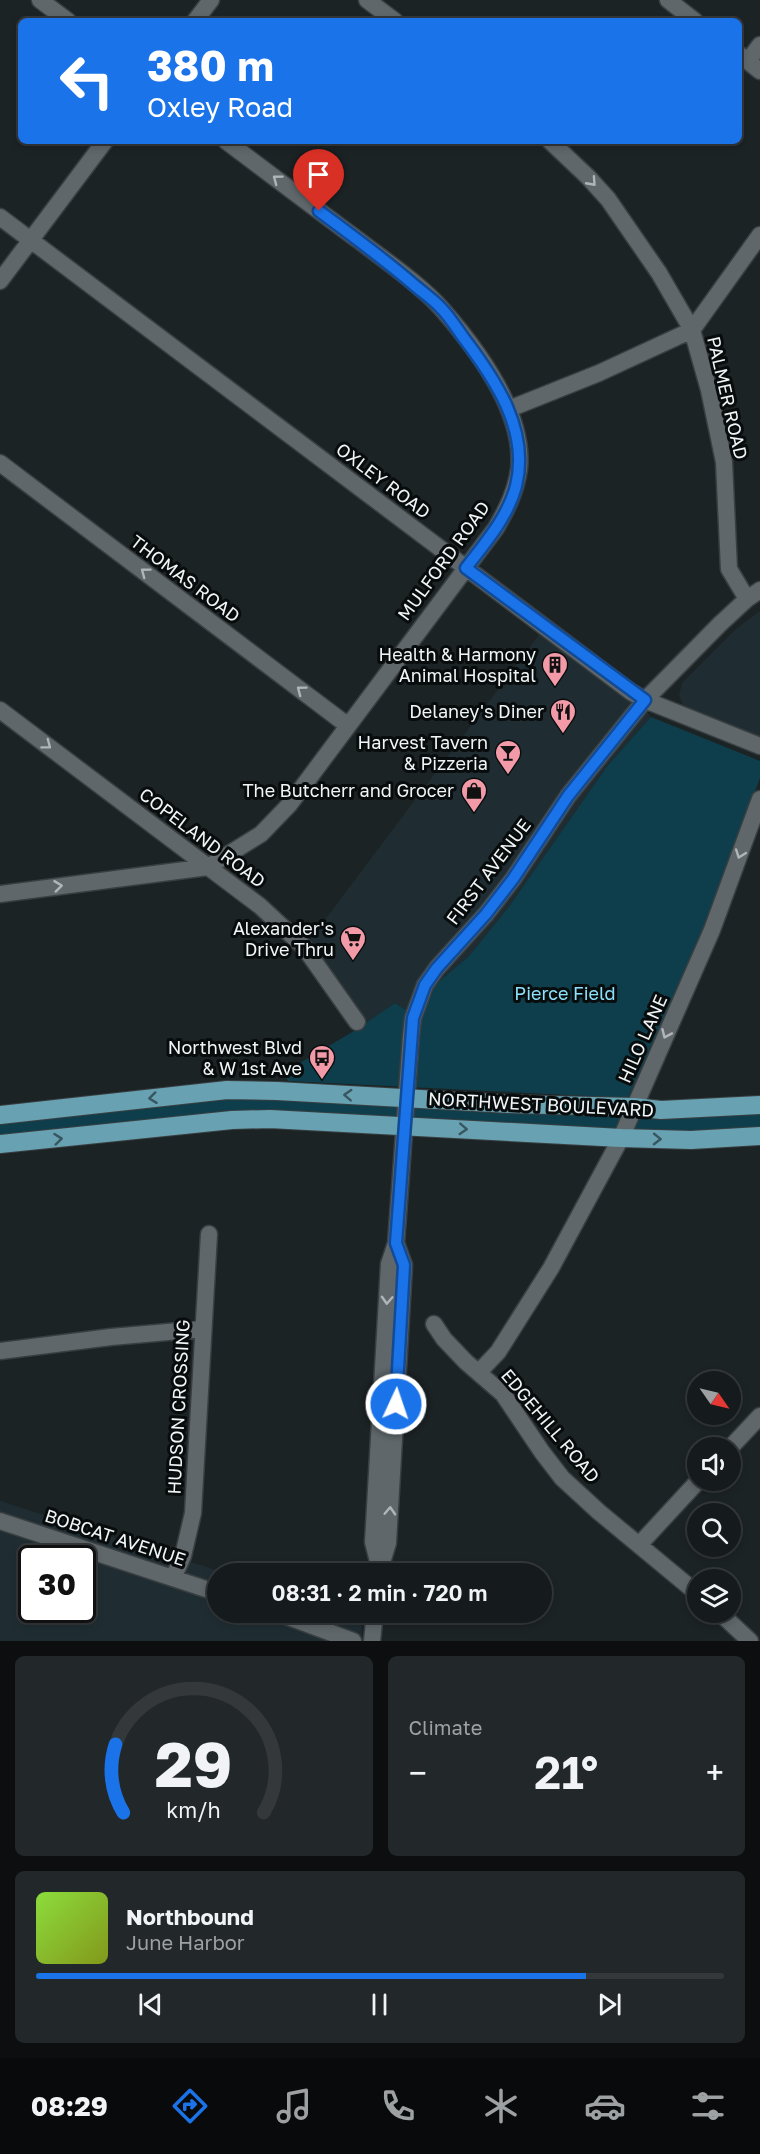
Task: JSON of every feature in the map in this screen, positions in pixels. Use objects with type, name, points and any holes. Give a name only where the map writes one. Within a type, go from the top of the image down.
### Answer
[{"type":"main road","name":"NORTHWEST BOULEVARD","points":[[0,1115],[227,1090],[661,1110],[760,1105]]},
{"type":"main road","name":"NORTHWEST BOULEVARD","points":[[0,1144],[232,1120],[270,1119],[621,1138],[691,1140],[760,1136]]},
{"type":"street","points":[[40,0],[64,18]]},
{"type":"street","points":[[197,18],[211,0]]},
{"type":"street","points":[[367,0],[390,18]]},
{"type":"street","points":[[668,0],[691,18]]},
{"type":"street","points":[[749,62],[760,45]]},
{"type":"street","points":[[0,281],[103,144]]},
{"type":"street","name":"MULFORD ROAD","points":[[208,867],[238,850],[275,822],[466,568],[496,528],[507,508],[515,488],[519,453],[516,429],[484,364],[441,308],[393,267],[230,144]]},
{"type":"street","name":"PALMER ROAD","points":[[553,144],[608,199],[659,273],[692,330],[709,390],[724,462],[729,568],[754,594]]},
{"type":"street","name":"OXLEY ROAD","points":[[0,217],[645,700],[760,746]]},
{"type":"street","points":[[508,410],[599,373],[692,330],[760,235]]},
{"type":"street","name":"THOMAS ROAD","points":[[0,464],[347,725]]},
{"type":"street","name":"FIRST AVENUE","points":[[382,1563],[388,1543],[404,1265],[396,1243],[406,1098],[413,1018],[425,985],[437,968],[486,914],[513,879],[568,796],[645,700],[754,594]]},
{"type":"street","name":"COPELAND ROAD","points":[[0,710],[261,906],[304,947],[357,1022]]},
{"type":"street","name":"HILO LANE","points":[[478,1372],[498,1352],[551,1268],[621,1138],[712,930],[760,799]]},
{"type":"street","points":[[0,894],[208,867]]},
{"type":"street","name":"HUDSON CROSSING","points":[[173,1578],[183,1556],[193,1513],[209,1234]]},
{"type":"street","name":"EDGEHILL ROAD","points":[[434,1324],[444,1339],[503,1394],[562,1478],[599,1512],[687,1585]]},
{"type":"street","points":[[0,1351],[202,1329]]},
{"type":"street","points":[[740,1437],[760,1416]]},
{"type":"street","points":[[639,1545],[689,1491]]},
{"type":"street","name":"BOBCAT AVENUE","points":[[0,1521],[207,1589]]},
{"type":"street","points":[[305,1623],[353,1641]]},
{"type":"street","points":[[372,1641],[374,1623]]},
{"type":"street","points":[[731,1623],[750,1641]]},
{"type":"shaded area","points":[[760,611],[760,738],[684,706],[679,696],[682,683],[736,629]]},
{"type":"shaded area","points":[[545,627],[628,690],[651,717],[608,765],[508,908],[469,956],[406,1010],[395,1003],[354,1031],[303,949]]},
{"type":"shaded area","points":[[0,1501],[207,1567],[207,1623],[361,1623],[362,1641],[0,1641]]},
{"type":"green space","name":"Pierce Field","points":[[651,717],[760,761],[760,778],[704,927],[628,1098],[288,1081],[283,1073],[354,1031],[395,1003],[406,1010],[469,956],[508,908],[608,765]]},
{"type":"green space","points":[[177,1095],[760,1105],[760,1136],[270,1119],[0,1144],[0,1115]]},
{"type":"place","name":"Health & Harmony Animal Hospital","points":[[555,688]]},
{"type":"place","name":"Delaney's Diner","points":[[563,735]]},
{"type":"place","name":"Harvest Tavern & Pizzeria","points":[[508,776]]},
{"type":"place","name":"The Butcherr and Grocer","points":[[474,814]]},
{"type":"place","name":"Alexander's Drive Thru","points":[[353,962]]},
{"type":"place","name":"Northwest Blvd & W 1st Ave","points":[[322,1081]]},
{"type":"route","points":[[319,211],[393,267],[441,308],[484,364],[516,429],[519,468],[515,488],[496,528],[466,568],[631,692],[645,700],[568,796],[513,879],[486,914],[437,968],[418,1000],[413,1018],[409,1058],[396,1243],[404,1265],[396,1404]]}]
